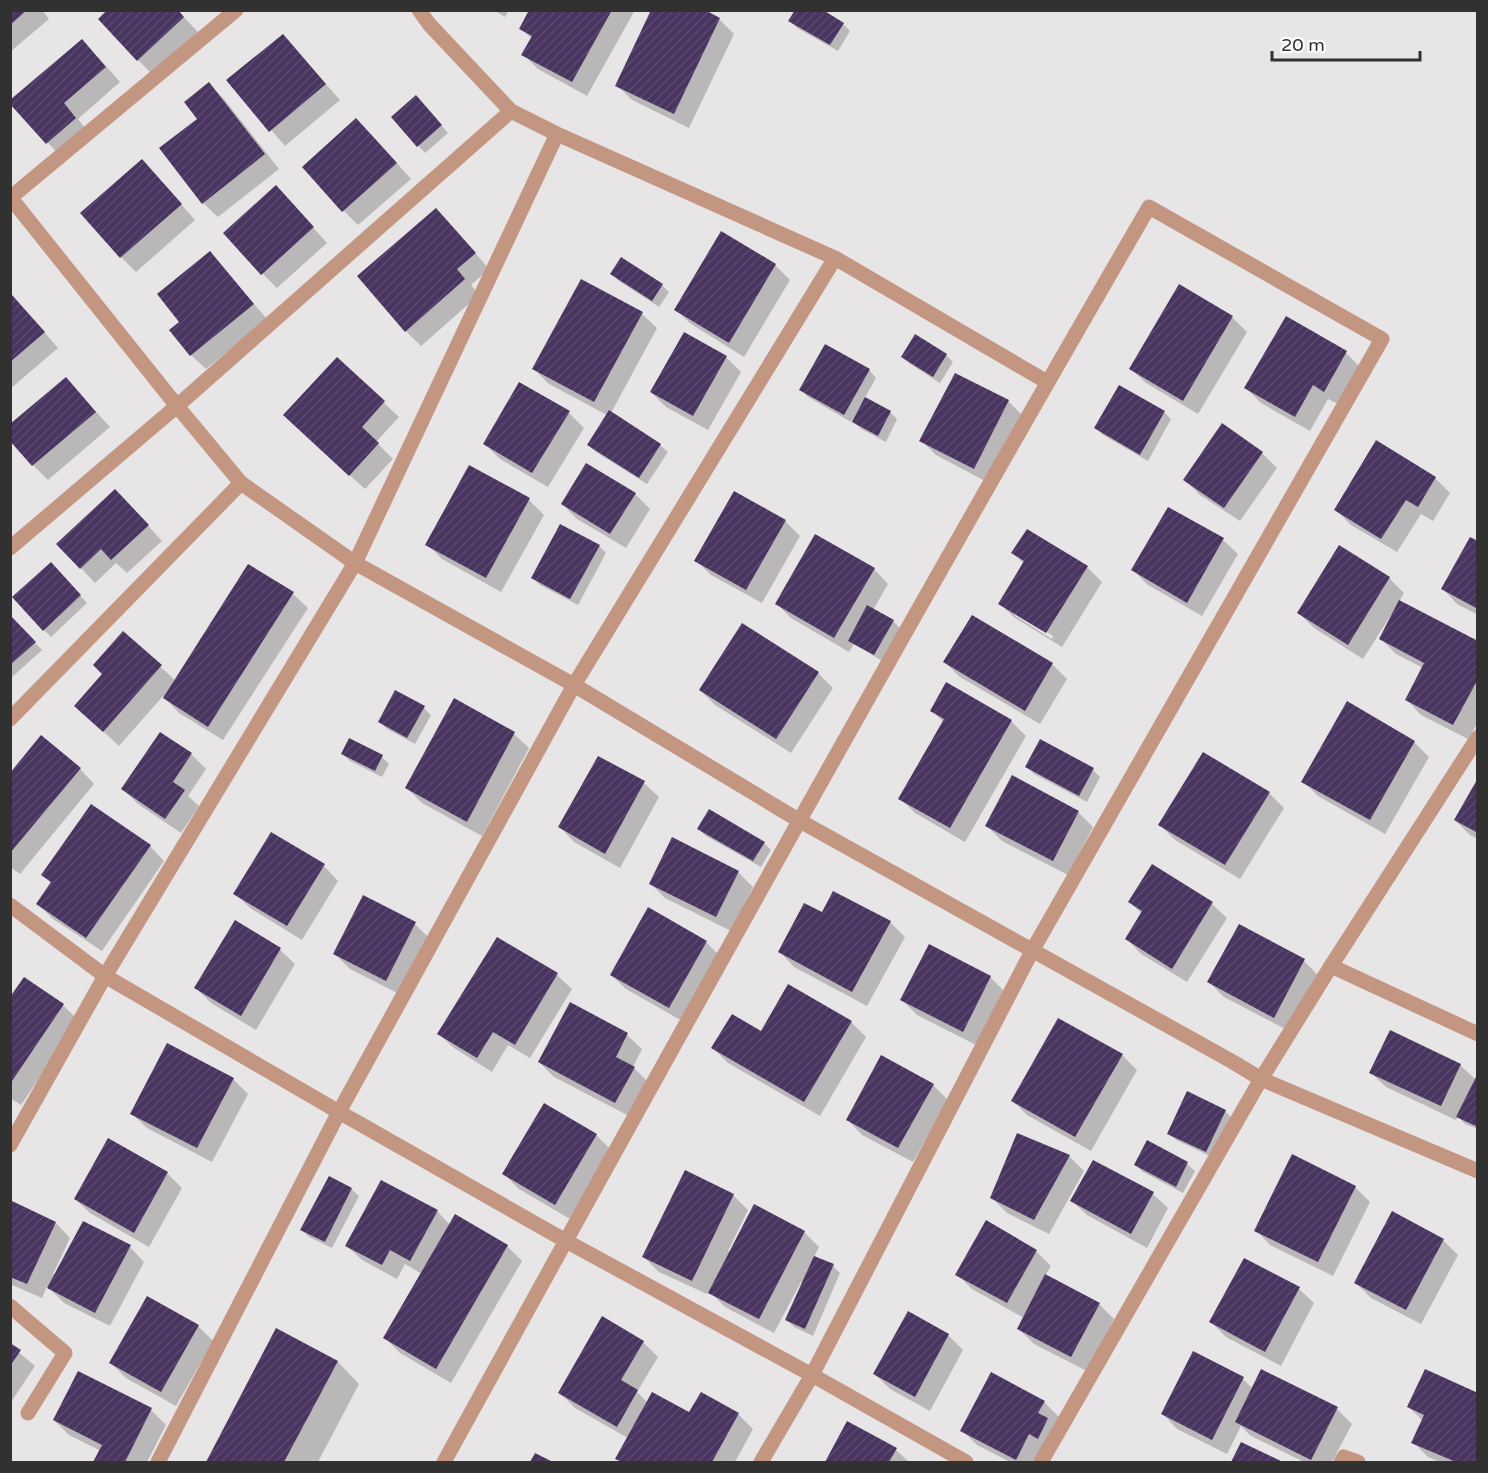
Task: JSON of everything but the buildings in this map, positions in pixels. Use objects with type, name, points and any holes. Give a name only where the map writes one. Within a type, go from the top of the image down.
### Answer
[{"type":"street","points":[[236,10],[11,198],[241,483],[355,563],[574,685],[800,821],[1261,1079],[1478,1171]]},
{"type":"street","points":[[419,10],[429,24],[511,111],[557,134],[835,258],[1047,382]]},
{"type":"street","points":[[10,548],[177,406],[511,111]]},
{"type":"street","points":[[10,1145],[105,975],[355,563],[557,134]]},
{"type":"street","points":[[444,1462],[800,821],[1047,382],[1149,207],[1382,339],[1032,951],[812,1375],[761,1462]]},
{"type":"street","points":[[158,1462],[339,1112],[574,685],[835,258]]},
{"type":"street","points":[[10,719],[241,483]]},
{"type":"street","points":[[1041,1462],[1261,1079],[1478,737]]},
{"type":"street","points":[[10,905],[105,975],[339,1112],[566,1241],[966,1462]]},
{"type":"street","points":[[1331,966],[1478,1034]]},
{"type":"street","points":[[10,1306],[65,1353],[28,1413]]},
{"type":"street","points":[[1341,1462],[1344,1457],[1358,1462]]}]
